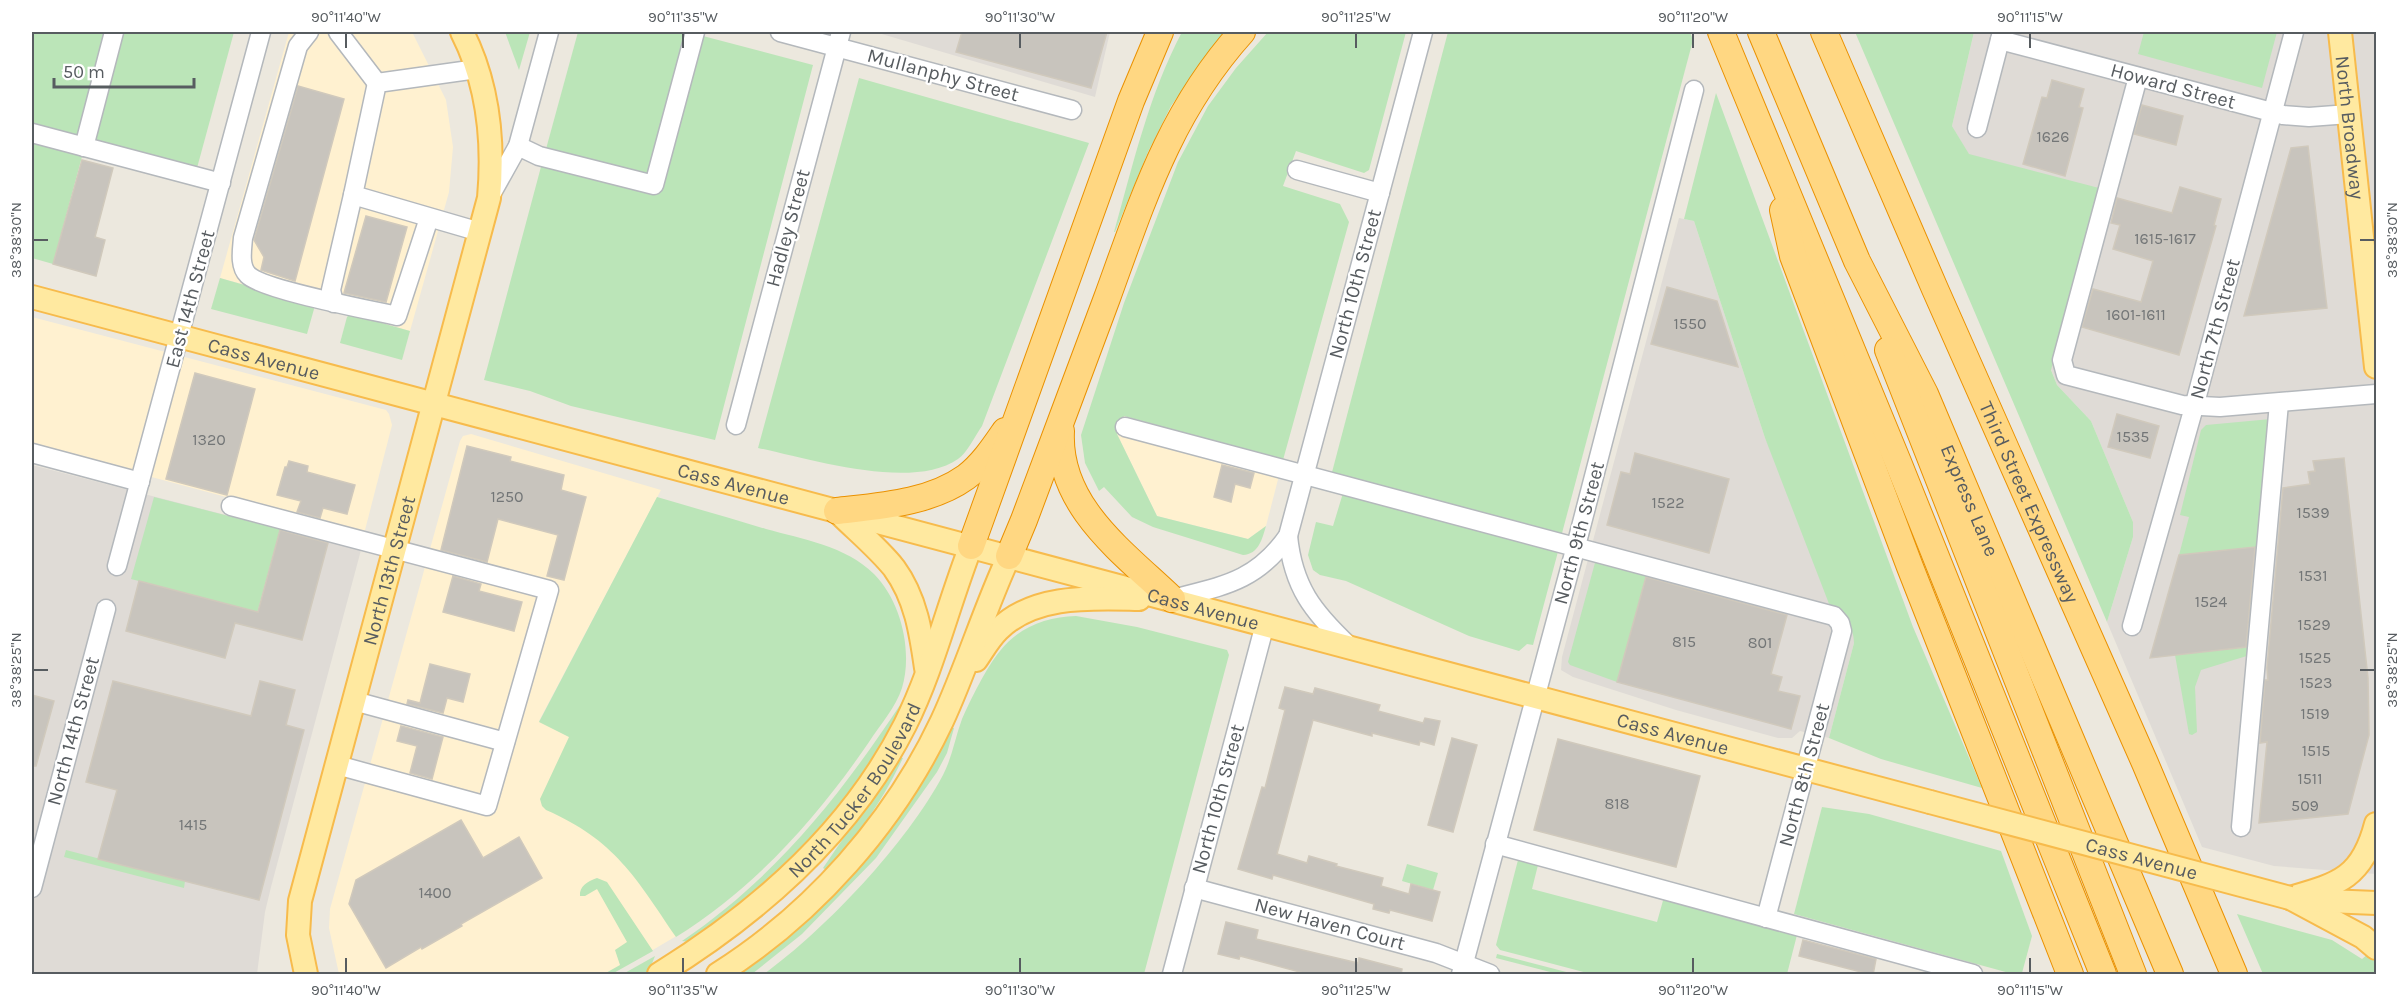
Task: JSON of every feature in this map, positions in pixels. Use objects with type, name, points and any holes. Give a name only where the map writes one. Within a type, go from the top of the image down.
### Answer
[{"type":"highway","points":[[971,546],[1131,101],[1160,32]]},
{"type":"highway","points":[[1009,556],[1160,157],[1191,98],[1242,32]]},
{"type":"highway","points":[[1720,32],[1780,174],[2103,975]]},
{"type":"highway","name":"Express Lane","points":[[1761,32],[1857,261],[1925,394],[2170,975]]},
{"type":"highway","name":"Third Street Expressway","points":[[1826,32],[1838,65],[1935,289],[2141,753],[2234,975]]},
{"type":"highway","points":[[1780,174],[1783,210],[1792,256],[2070,975]]},
{"type":"highway","points":[[1857,261],[1899,382],[2042,737],[2133,975]]},
{"type":"highway","points":[[837,511],[917,499],[952,485],[967,476],[981,463],[1023,406]]},
{"type":"highway","points":[[1062,418],[1062,461],[1067,478],[1081,506],[1103,532],[1172,599]]},
{"type":"main road","name":"North 13th Street","points":[[306,975],[299,946],[297,924],[300,901],[489,198],[491,150],[484,98],[477,69],[462,32]]},
{"type":"main road","name":"North Broadway","points":[[2340,32],[2376,367]]},
{"type":"main road","name":"Cass Avenue","points":[[32,297],[2290,898],[2325,902],[2376,903]]},
{"type":"main road","points":[[837,511],[893,567],[905,586],[920,626],[927,672]]},
{"type":"main road","name":"North Tucker Boulevard","points":[[659,975],[682,968],[773,892],[848,814],[904,727],[927,672],[971,546]]},
{"type":"main road","name":"North Tucker Boulevard","points":[[718,975],[789,921],[863,846],[903,791],[926,754],[956,688],[1009,556]]},
{"type":"main road","points":[[956,688],[998,630],[1033,608],[1068,600],[1096,598],[1172,599]]},
{"type":"main road","points":[[2290,898],[2342,880],[2356,869],[2368,851],[2376,824]]},
{"type":"main road","points":[[2290,898],[2356,933],[2376,948]]},
{"type":"street","points":[[84,147],[114,32]]},
{"type":"street","name":"East 14th Street","points":[[117,566],[261,32]]},
{"type":"street","points":[[309,32],[298,46],[243,238],[243,267],[248,275],[266,284],[334,303],[397,316],[429,218]]},
{"type":"street","points":[[334,303],[332,290],[377,83],[338,32]]},
{"type":"street","name":"North 13th Street","points":[[489,198],[518,146],[549,32]]},
{"type":"street","points":[[518,146],[539,156],[654,184],[695,32]]},
{"type":"street","name":"Mullanphy Street","points":[[780,32],[839,39],[1072,110]]},
{"type":"street","name":"North 10th Street","points":[[1349,646],[1326,624],[1307,601],[1291,564],[1288,536],[1423,32]]},
{"type":"street","name":"North 7th Street","points":[[2132,626],[2194,407],[2294,32]]},
{"type":"street","points":[[1977,128],[2001,36]]},
{"type":"street","name":"Howard Street","points":[[2001,36],[2138,77],[2271,112],[2296,117],[2349,114]]},
{"type":"street","name":"Hadley Street","points":[[736,425],[839,39]]},
{"type":"street","points":[[377,83],[477,69]]},
{"type":"street","points":[[2138,77],[2064,349],[2062,360],[2066,375],[2194,407],[2279,403],[2376,394]]},
{"type":"street","name":"North 9th Street","points":[[1462,969],[1576,546],[1694,90]]},
{"type":"street","points":[[32,133],[221,183]]},
{"type":"street","points":[[1298,170],[1380,194]]},
{"type":"street","points":[[353,195],[480,232]]},
{"type":"street","points":[[2241,826],[2279,403]]},
{"type":"street","points":[[1125,428],[1576,546]]},
{"type":"street","points":[[32,453],[140,482]]},
{"type":"street","points":[[231,506],[549,590],[487,806],[337,765]]},
{"type":"street","name":"North 10th Street","points":[[1172,599],[1221,586],[1246,576],[1271,558],[1288,536]]},
{"type":"street","name":"North 8th Street","points":[[1576,546],[1826,613],[1840,622],[1842,631],[1766,918]]},
{"type":"street","name":"North 14th Street","points":[[32,888],[105,609]]},
{"type":"street","name":"North 10th Street","points":[[1172,975],[1264,624]]},
{"type":"street","points":[[354,701],[505,742]]},
{"type":"street","points":[[1495,844],[1973,975]]},
{"type":"street","name":"New Haven Court","points":[[1194,888],[1436,953],[1462,969],[1490,975]]},
{"type":"street","name":"North 13th Street","points":[[293,975],[299,946]]},
{"type":"shaded area","points":[[289,32],[412,32],[446,100],[453,147],[449,192],[410,331],[220,278]]},
{"type":"shaded area","points":[[875,32],[1110,32],[1095,97]]},
{"type":"shaded area","points":[[1974,32],[2376,32],[2376,874],[2274,866],[2202,847],[2107,622],[2133,537],[2133,522],[2091,421],[2057,385],[1969,155],[1952,126]]},
{"type":"shaded area","points":[[1679,218],[1694,221],[1765,438],[1854,633],[1854,643],[1829,738],[1800,731],[1792,738],[1778,738],[1676,710],[1573,677],[1561,670],[1562,657]]},
{"type":"shaded area","points":[[32,317],[386,410],[392,425],[364,534],[32,445]]},
{"type":"shaded area","points":[[1123,416],[1283,460],[1266,526],[1248,539],[1157,516],[1117,434]]},
{"type":"shaded area","points":[[471,434],[661,490],[539,721],[569,737],[577,812],[690,928],[612,974],[339,974],[329,928],[330,909],[460,441],[463,436]]},
{"type":"shaded area","points":[[32,465],[361,550],[271,887],[265,912],[257,974],[32,974]]},
{"type":"green space","points":[[32,32],[110,32],[81,141],[32,127]]},
{"type":"green space","points":[[120,32],[234,32],[197,168],[90,141]]},
{"type":"green space","points":[[505,32],[530,32],[519,70]]},
{"type":"green space","points":[[578,32],[688,33],[648,175],[546,149]]},
{"type":"green space","points":[[1182,32],[1224,32],[1171,106],[1148,152],[1114,232],[1151,105]]},
{"type":"green space","points":[[1268,32],[1406,32],[1369,170],[1364,173],[1296,151],[1283,186],[1340,204],[1349,222],[1283,460],[1124,416],[1117,434],[1157,516],[1248,539],[1266,526],[1256,549],[1243,555],[1153,527],[1132,517],[1104,487],[1099,491],[1085,463],[1081,435],[1124,303],[1178,162],[1208,106],[1236,68]]},
{"type":"green space","points":[[1448,32],[1690,32],[1693,40],[1561,537],[1331,476]]},
{"type":"green space","points":[[1855,32],[1974,32],[1952,126],[1969,154],[2099,188],[2051,370],[2057,385],[2091,421],[2133,522],[2133,537],[2107,622]]},
{"type":"green space","points":[[2144,32],[2277,32],[2262,88],[2138,54]]},
{"type":"green space","points":[[703,36],[813,65],[715,440],[571,406],[530,391],[484,380],[542,163],[659,194]]},
{"type":"green space","points":[[859,78],[1089,143],[982,426],[968,449],[958,459],[938,468],[915,472],[860,470],[758,448]]},
{"type":"green space","points":[[1716,93],[1913,627],[1982,788],[1881,759],[1829,738],[1854,637],[1847,623],[1831,609],[1765,438],[1694,221],[1684,219]]},
{"type":"green space","points":[[32,139],[83,153],[53,264],[32,258]]},
{"type":"green space","points":[[220,278],[312,304],[314,309],[307,334],[211,309]]},
{"type":"green space","points":[[350,314],[410,331],[402,360],[340,343],[347,317]]},
{"type":"green space","points":[[2271,419],[2260,547],[2179,555],[2189,517],[2180,515],[2201,430],[2206,425]]},
{"type":"green space","points":[[1343,493],[1559,548],[1533,645],[1527,644],[1519,651],[1469,636],[1346,581],[1320,575],[1313,570],[1308,555],[1316,522],[1333,526]]},
{"type":"green space","points":[[154,497],[280,529],[253,628],[235,623],[238,607],[131,579]]},
{"type":"green space","points":[[657,497],[809,540],[837,550],[863,564],[883,585],[898,612],[906,658],[902,688],[896,702],[828,798],[783,850],[758,874],[705,918],[676,937],[649,896],[622,863],[590,834],[546,810],[540,799],[569,737],[539,722]]},
{"type":"green space","points":[[1596,559],[1647,572],[1617,682],[1570,665],[1568,662]]},
{"type":"green space","points":[[1076,616],[1137,627],[1227,650],[1229,655],[1144,974],[764,974],[838,909],[887,856],[909,828],[943,775],[966,711],[984,675],[1000,651],[1016,636],[1034,625],[1044,621]]},
{"type":"green space","points":[[2251,647],[2250,655],[2201,670],[2195,687],[2197,732],[2189,734],[2175,655]]},
{"type":"green space","points":[[902,702],[889,734],[857,784],[829,820],[775,877],[690,942],[682,941],[747,890],[804,833],[855,770]]},
{"type":"green space","points":[[954,728],[947,753],[937,772],[876,858],[802,934],[752,974],[739,974],[784,940],[925,775]]},
{"type":"green space","points":[[899,757],[903,758],[878,803],[860,830],[826,870],[823,868]]},
{"type":"green space","points":[[1822,807],[1869,814],[2001,851],[2032,936],[2022,973],[2013,974],[1794,914]]},
{"type":"green space","points":[[66,850],[185,881],[184,888],[64,857]]},
{"type":"green space","points":[[1518,860],[1538,865],[1532,889],[1657,922],[1664,897],[1797,935],[1787,974],[1591,974],[1500,950],[1496,945]]},
{"type":"green space","points":[[1407,864],[1438,873],[1433,890],[1402,881]]},
{"type":"green space","points":[[597,878],[607,882],[653,951],[612,974],[604,974],[620,965],[615,950],[627,942],[597,889],[585,896],[580,896],[585,884]]},
{"type":"green space","points":[[2237,914],[2332,940],[2362,959],[2368,954],[2376,963],[2376,974],[2263,974]]},
{"type":"green space","points":[[1497,954],[1574,974],[1558,974],[1496,958]]},
{"type":"green space","points":[[655,956],[649,971],[642,974],[623,974]]},
{"type":"building","points":[[962,32],[1107,32],[1091,88],[956,52]]},
{"type":"building","points":[[2052,80],[2084,89],[2079,107],[2083,108],[2065,176],[2023,164],[2042,97],[2047,98]]},
{"type":"building","points":[[298,86],[344,99],[295,281],[261,270],[264,257],[254,240]]},
{"type":"building","points":[[2142,105],[2183,116],[2176,145],[2134,134]]},
{"type":"building","points":[[2308,146],[2327,308],[2244,316],[2291,148]]},
{"type":"building","points":[[82,160],[113,168],[95,237],[105,240],[96,276],[53,264]]},
{"type":"building","points":[[2180,187],[2221,199],[2214,225],[2216,226],[2179,355],[2082,327],[2093,289],[2141,302],[2153,261],[2113,249],[2120,225],[2111,223],[2117,198],[2172,213]]},
{"type":"building","points":[[366,216],[407,227],[386,302],[344,293]]},
{"type":"building","points":[[1667,287],[1717,301],[1738,367],[1651,344]]},
{"type":"building","points":[[195,373],[255,389],[227,495],[166,479]]},
{"type":"building","points":[[2117,414],[2159,426],[2150,458],[2108,447]]},
{"type":"building","points":[[467,446],[511,457],[510,461],[564,475],[561,490],[586,497],[564,580],[547,576],[558,535],[498,519],[487,562],[441,550]]},
{"type":"building","points":[[1635,453],[1729,479],[1709,553],[1607,525],[1621,472],[1630,474]]},
{"type":"building","points":[[2344,458],[2368,678],[2369,735],[2348,814],[2259,823],[2267,742],[2260,743],[2265,680],[2268,680],[2267,668],[2283,488],[2310,484],[2308,472],[2315,471],[2313,461]]},
{"type":"building","points":[[289,461],[308,466],[307,472],[355,485],[347,514],[323,508],[320,518],[297,512],[301,501],[277,495]]},
{"type":"building","points":[[1222,465],[1254,473],[1250,488],[1235,484],[1231,502],[1214,497]]},
{"type":"building","points":[[280,530],[328,543],[302,640],[235,623],[225,658],[126,631],[139,581],[258,612]]},
{"type":"building","points":[[2255,547],[2246,647],[2150,658],[2179,555]]},
{"type":"building","points":[[453,576],[481,584],[479,591],[522,602],[514,631],[443,612]]},
{"type":"building","points":[[1646,577],[1787,615],[1771,674],[1782,677],[1778,691],[1800,696],[1791,729],[1617,682]]},
{"type":"building","points":[[430,664],[470,674],[463,702],[447,698],[443,713],[407,704],[408,700],[420,703]]},
{"type":"building","points":[[113,681],[251,716],[260,681],[295,690],[286,725],[304,730],[259,900],[98,859],[117,790],[86,782]]},
{"type":"building","points":[[1285,687],[1313,694],[1315,688],[1380,705],[1378,711],[1423,723],[1425,718],[1440,721],[1434,745],[1420,741],[1419,745],[1372,733],[1372,736],[1313,720],[1277,854],[1307,863],[1309,856],[1337,864],[1336,866],[1383,878],[1381,886],[1409,894],[1411,884],[1440,892],[1432,921],[1390,910],[1389,913],[1373,909],[1374,904],[1273,875],[1272,879],[1238,869],[1262,787],[1265,788],[1285,710],[1279,708]]},
{"type":"building","points":[[32,695],[54,701],[36,766],[32,766]]},
{"type":"building","points":[[401,726],[443,737],[432,779],[410,773],[417,746],[397,741]]},
{"type":"building","points":[[1452,738],[1477,745],[1453,832],[1428,825]]},
{"type":"building","points":[[1558,739],[1700,776],[1676,867],[1534,830]]},
{"type":"building","points":[[461,820],[483,858],[519,837],[542,878],[386,968],[349,904],[356,880]]},
{"type":"building","points":[[1226,922],[1258,930],[1256,939],[1358,963],[1359,958],[1402,969],[1401,975],[1311,975],[1240,956],[1239,959],[1218,954]]},
{"type":"building","points":[[1803,940],[1876,959],[1873,975],[1799,956]]}]
